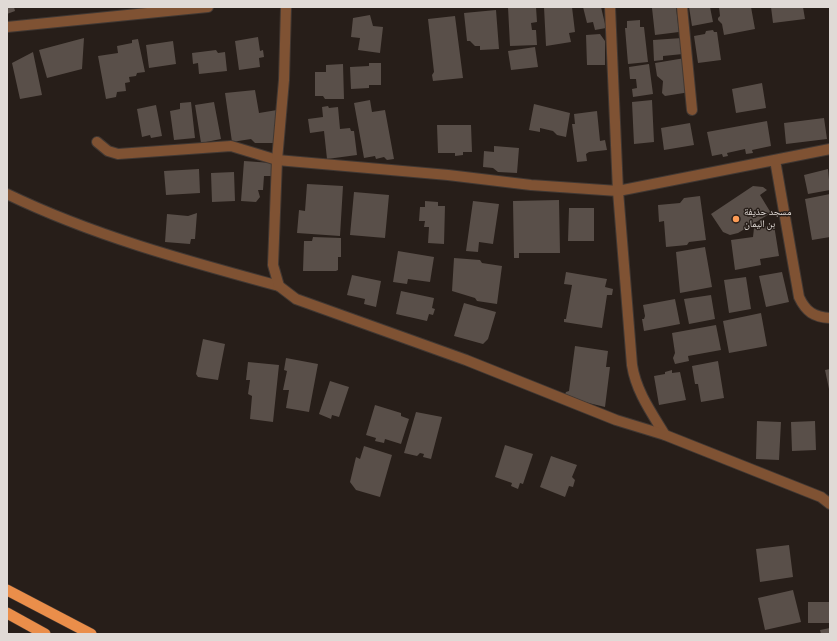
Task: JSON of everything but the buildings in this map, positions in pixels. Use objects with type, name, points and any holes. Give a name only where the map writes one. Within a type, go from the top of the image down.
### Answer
[{"type":"highway","points":[[7,590],[91,634]]},
{"type":"highway","points":[[7,613],[45,634]]},
{"type":"street","points":[[7,27],[208,7]]},
{"type":"street","points":[[280,286],[273,265],[277,160],[284,80],[286,7]]},
{"type":"street","points":[[610,7],[618,191],[634,380],[640,394],[665,435]]},
{"type":"street","points":[[682,7],[692,110]]},
{"type":"street","points":[[97,142],[108,151],[118,154],[231,146],[277,160],[448,175],[531,185],[618,191],[830,149]]},
{"type":"street","points":[[775,160],[799,297],[808,312],[822,318],[830,318]]},
{"type":"street","points":[[7,194],[40,209],[158,252],[280,286],[296,299],[466,360],[616,420],[665,435],[825,497],[830,504]]},
{"type":"place","name":"مسجد حذيفة بن اليمان","points":[[736,219]]}]
